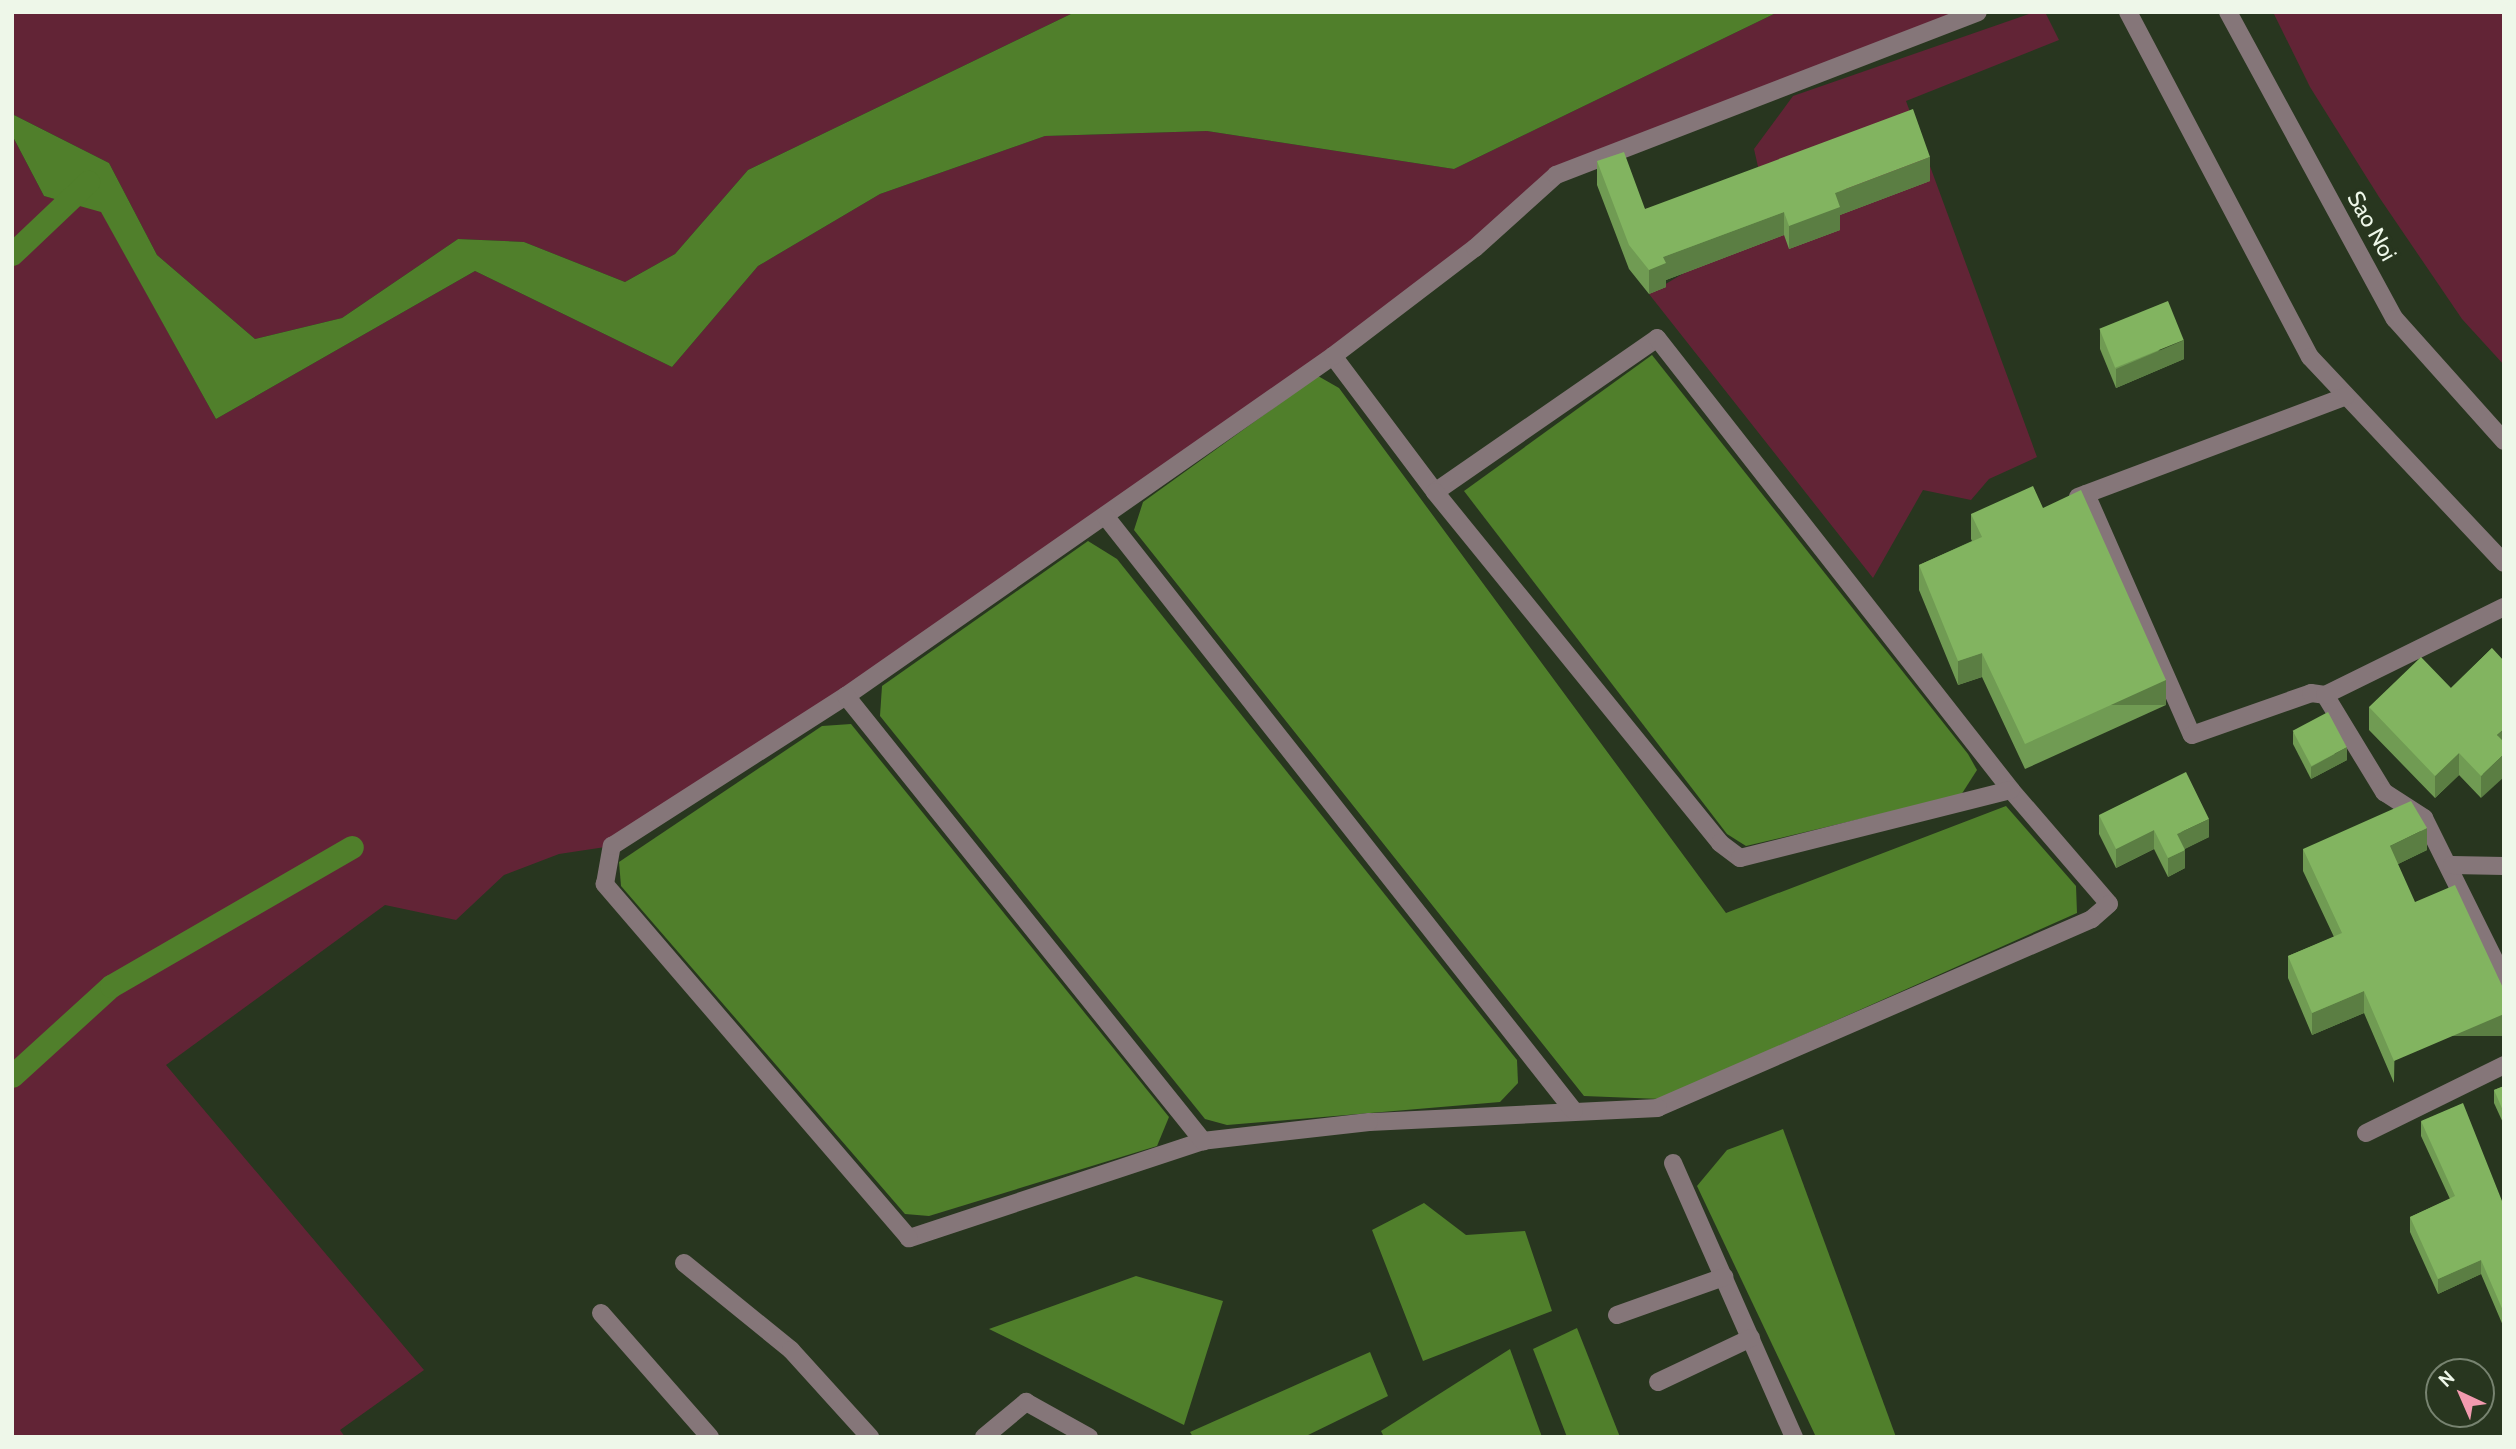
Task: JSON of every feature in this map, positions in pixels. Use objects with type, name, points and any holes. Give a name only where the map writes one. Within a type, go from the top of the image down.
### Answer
[{"type":"street","points":[[1435,492],[1657,338],[2011,790],[2109,904],[2092,919],[1658,1108],[1369,1122],[1203,1141],[909,1238],[605,884],[612,846],[846,696],[1333,356],[1475,248],[1556,176],[1978,12]]},
{"type":"street","points":[[2128,12],[2309,357],[2504,563]]},
{"type":"street","name":"Sao Noi","points":[[2228,12],[2395,319],[2504,441]]},
{"type":"street","points":[[1333,356],[1435,492],[1720,843],[1740,858],[2011,790]]},
{"type":"street","points":[[2061,504],[2346,396]]},
{"type":"street","points":[[2087,494],[2192,735],[2311,693],[2325,695],[2504,607]]},
{"type":"street","points":[[1106,517],[1574,1111]]},
{"type":"street","points":[[2325,695],[2384,792],[2424,818],[2452,865],[2504,979]]},
{"type":"street","points":[[846,696],[1203,1141]]},
{"type":"street","points":[[2452,865],[2504,866]]},
{"type":"street","points":[[2366,1133],[2504,1065]]},
{"type":"street","points":[[1673,1163],[1794,1437]]},
{"type":"street","points":[[684,1263],[791,1350],[864,1435]]},
{"type":"street","points":[[1617,1315],[1724,1277]]},
{"type":"street","points":[[601,1313],[710,1437]]},
{"type":"street","points":[[1658,1382],[1751,1338]]},
{"type":"street","points":[[984,1437],[1026,1402],[1088,1436]]},
{"type":"shaded area","points":[[12,12],[1075,12],[748,170],[675,254],[625,282],[524,242],[458,239],[342,318],[255,339],[157,255],[109,163],[12,114]]},
{"type":"shaded area","points":[[1075,12],[1778,12],[1454,169],[1207,131],[1045,136],[880,194],[758,266],[672,367],[475,271],[216,419],[101,212],[44,196],[12,135],[12,114],[109,163],[157,255],[255,339],[342,318],[458,239],[524,242],[625,282],[675,254],[748,170]]},
{"type":"shaded area","points":[[1778,12],[1982,12],[1556,176],[1333,356],[612,846],[559,854],[504,875],[456,920],[385,905],[166,1065],[424,1370],[340,1430],[345,1437],[12,1437],[12,135],[44,196],[101,211],[216,419],[475,271],[672,367],[758,266],[880,194],[1045,136],[1207,131],[1454,169]]},
{"type":"shaded area","points":[[2035,12],[2045,12],[2059,40],[1906,101],[2037,457],[1989,479],[1971,500],[1923,490],[1873,578],[1649,294],[1684,273],[1763,189],[1754,149],[1793,96]]},
{"type":"shaded area","points":[[2273,12],[2504,12],[2504,365],[2462,319],[2379,197],[2310,87]]},
{"type":"shaded area","points":[[1652,355],[1968,754],[1977,770],[1961,795],[1746,846],[1727,834],[1464,491]]},
{"type":"shaded area","points":[[1318,376],[1339,388],[1726,913],[2006,806],[2076,886],[2077,913],[1660,1099],[1584,1096],[1134,530],[1143,502]]},
{"type":"shaded area","points":[[1088,541],[1117,559],[1517,1060],[1518,1083],[1500,1102],[1227,1125],[1205,1119],[880,716],[882,686]]},
{"type":"shaded area","points":[[851,724],[1169,1117],[1157,1146],[929,1216],[905,1214],[621,886],[619,862],[822,726]]},
{"type":"shaded area","points":[[1783,1129],[1896,1437],[1816,1437],[1697,1186],[1727,1150]]},
{"type":"shaded area","points":[[1424,1203],[1466,1235],[1525,1231],[1552,1311],[1423,1361],[1372,1230]]},
{"type":"shaded area","points":[[1136,1276],[1223,1301],[1184,1425],[989,1329]]},
{"type":"shaded area","points":[[1577,1328],[1620,1437],[1567,1437],[1533,1349]]},
{"type":"shaded area","points":[[1510,1349],[1542,1437],[1384,1437],[1381,1431]]},
{"type":"shaded area","points":[[1370,1352],[1388,1396],[1304,1437],[1193,1437],[1190,1432]]},
{"type":"building","points":[[1913,109],[1930,157],[1835,193],[1840,207],[1789,226],[1784,212],[1663,257],[1666,263],[1649,270],[1629,245],[1597,161],[1624,152],[1645,209]]},
{"type":"building","points":[[2168,301],[2184,340],[2115,368],[2099,329]]},
{"type":"building","points":[[2033,486],[2043,508],[2081,490],[2166,680],[2025,744],[1982,653],[1958,661],[1919,565],[1982,537],[1971,514]]},
{"type":"building","points":[[2492,648],[2504,661],[2504,729],[2497,735],[2504,742],[2504,754],[2481,776],[2459,753],[2435,776],[2369,707],[2421,657],[2451,688]]},
{"type":"building","points":[[2328,712],[2347,747],[2311,766],[2293,731]]},
{"type":"building","points":[[2186,772],[2209,819],[2177,834],[2185,850],[2168,858],[2154,830],[2116,849],[2099,815]]},
{"type":"building","points":[[2411,801],[2427,828],[2390,846],[2415,902],[2455,885],[2504,990],[2504,1014],[2394,1061],[2364,991],[2312,1013],[2288,956],[2342,933],[2303,849]]},
{"type":"building","points":[[2504,1086],[2504,1113],[2494,1090]]},
{"type":"building","points":[[2463,1103],[2504,1206],[2504,1313],[2481,1260],[2438,1279],[2410,1217],[2455,1196],[2421,1121]]},
{"type":"waterway","points":[[12,254],[88,182]]},
{"type":"waterway","points":[[12,1076],[111,986],[352,847]]}]
